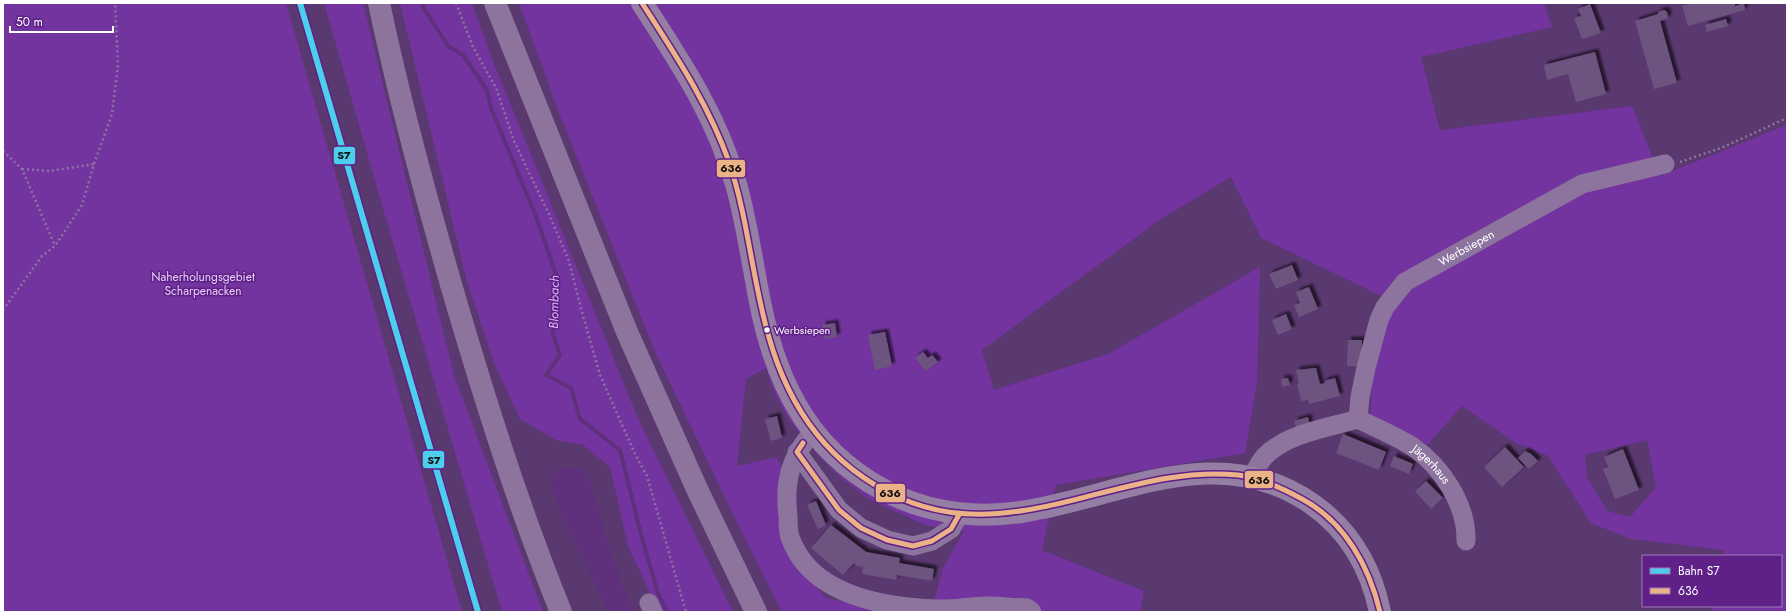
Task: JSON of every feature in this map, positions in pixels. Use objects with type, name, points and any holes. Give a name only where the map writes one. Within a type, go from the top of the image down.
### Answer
[{"type":"highway","points":[[379,3],[388,46],[427,201],[478,376],[538,555],[561,612]]},
{"type":"highway","points":[[495,3],[627,332],[697,489],[756,612]]},
{"type":"main road","points":[[642,3],[691,78],[708,110],[722,145],[736,183],[743,210],[759,298],[770,345],[788,393],[813,432],[839,459],[875,486],[908,501],[934,509],[960,513],[985,514],[1022,512],[1053,506],[1144,481],[1184,474],[1214,473],[1252,477],[1277,484],[1308,501],[1320,510],[1339,528],[1354,546],[1365,566],[1374,588],[1380,612]]},
{"type":"street","name":"Werbsiepen","points":[[1358,419],[1360,397],[1366,368],[1379,320],[1385,306],[1405,282],[1582,184],[1665,164]]},
{"type":"street","points":[[1252,477],[1264,457],[1285,442],[1306,434],[1358,419]]},
{"type":"street","name":"Jägerhaus","points":[[1358,419],[1413,447],[1428,459],[1440,474],[1461,508],[1465,522],[1466,541]]},
{"type":"street","points":[[813,432],[797,452],[788,474],[786,502],[790,536],[806,567],[825,582],[845,592],[862,598],[910,607],[937,609],[987,606],[1027,608],[1032,612]]},
{"type":"street","points":[[797,452],[839,510],[861,528],[887,540],[913,546],[932,541],[951,529],[960,513]]},
{"type":"path","points":[[3,310],[42,256],[56,246],[82,205],[94,164],[112,114],[118,65],[115,3]]},
{"type":"path","points":[[456,3],[473,48],[496,88],[514,141],[548,212],[569,261],[582,316],[600,375],[635,454],[647,476],[686,612]]},
{"type":"path","points":[[1665,164],[1686,161],[1715,150],[1787,118]]},
{"type":"path","points":[[3,151],[22,169],[56,246]]},
{"type":"path","points":[[22,169],[50,171],[94,164]]},
{"type":"green space","name":"Naherholungsgebiet Scharpenacken","points":[[3,3],[286,3],[462,612],[3,612]]},
{"type":"green space","points":[[324,3],[363,3],[454,375],[543,612],[502,612]]},
{"type":"green space","points":[[400,3],[472,3],[491,56],[637,416],[733,612],[659,612],[628,546],[610,467],[583,445],[556,440],[520,419],[494,363],[466,278]]},
{"type":"green space","points":[[519,3],[1544,3],[1552,27],[1421,57],[1440,130],[1632,106],[1660,176],[1787,125],[1787,612],[1712,612],[1713,607],[1782,607],[1782,555],[1723,555],[1724,550],[1631,539],[1591,523],[1548,456],[1516,443],[1462,406],[1427,445],[1370,415],[1375,348],[1394,302],[1261,238],[1231,177],[1161,219],[982,350],[994,390],[1108,354],[1260,267],[1257,382],[1245,453],[1056,485],[1042,550],[1144,591],[1140,612],[782,612],[745,539],[656,354],[559,113]],"holes":[[[766,368],[776,396],[790,421],[818,455],[841,478],[869,499],[925,525],[964,531],[943,568],[932,609],[879,609],[826,598],[803,571],[785,475],[777,457],[737,466],[746,379]],[[1647,440],[1656,487],[1630,517],[1607,511],[1587,477],[1585,455]]]},
{"type":"shaded area","points":[[567,467],[582,470],[590,480],[612,556],[633,612],[607,612],[587,565],[562,516],[551,487],[553,477],[558,470]]},
{"type":"building","points":[[1691,3],[1735,3],[1735,6],[1744,3],[1745,10],[1688,26],[1682,6]]},
{"type":"building","points":[[1590,4],[1601,33],[1582,39],[1574,18],[1581,16],[1578,9]]},
{"type":"building","points":[[1664,10],[1667,12],[1667,19],[1660,21],[1677,83],[1654,89],[1635,21],[1658,14],[1658,12]]},
{"type":"building","points":[[1726,19],[1728,26],[1707,32],[1705,25]]},
{"type":"building","points":[[1595,52],[1606,94],[1576,102],[1568,74],[1547,80],[1544,65]]},
{"type":"building","points":[[1292,265],[1298,280],[1276,289],[1269,274]]},
{"type":"building","points":[[1309,287],[1318,309],[1299,317],[1294,305],[1300,303],[1296,292]]},
{"type":"building","points":[[1286,314],[1292,329],[1278,335],[1272,320]]},
{"type":"building","points":[[835,323],[837,337],[825,339],[822,325]]},
{"type":"building","points":[[885,332],[892,366],[875,370],[868,335]]},
{"type":"building","points":[[1348,340],[1362,340],[1361,366],[1347,366]]},
{"type":"building","points":[[923,352],[928,358],[932,355],[938,362],[926,371],[915,358]]},
{"type":"building","points":[[1316,368],[1320,384],[1325,383],[1324,381],[1335,378],[1340,396],[1309,404],[1308,400],[1301,401],[1297,384],[1299,383],[1296,370]]},
{"type":"building","points":[[1288,378],[1290,385],[1282,387],[1281,379]]},
{"type":"building","points":[[777,416],[782,438],[771,441],[765,419]]},
{"type":"building","points":[[1308,417],[1310,428],[1297,431],[1294,421]]},
{"type":"building","points":[[1343,434],[1386,452],[1379,470],[1336,453]]},
{"type":"building","points":[[1505,447],[1524,467],[1502,487],[1484,467]]},
{"type":"building","points":[[1623,449],[1639,490],[1615,499],[1603,469],[1608,467],[1604,457]]},
{"type":"building","points":[[1525,451],[1531,454],[1538,461],[1529,469],[1518,458]]},
{"type":"building","points":[[1394,456],[1413,464],[1409,474],[1390,466]]},
{"type":"building","points":[[1426,481],[1443,498],[1431,509],[1415,491]]},
{"type":"building","points":[[816,501],[826,525],[818,529],[807,505]]},
{"type":"building","points":[[831,525],[866,552],[900,558],[899,563],[934,569],[932,581],[897,575],[896,580],[862,574],[863,567],[857,566],[854,563],[843,575],[811,548]]},
{"type":"waterway","name":"Blombach","points":[[422,3],[423,7],[448,46],[463,55],[487,90],[491,108],[535,214],[556,274],[553,303],[553,334],[560,355],[546,375],[571,388],[580,419],[620,450],[643,542],[658,593],[667,612]]},
{"type":"rail line","name":"S7","points":[[300,3],[478,612]]},
{"type":"transit line","name":"636","points":[[642,3],[679,61],[712,120],[729,162],[741,205],[768,334],[776,361],[787,386],[799,409],[814,431],[831,451],[851,468],[873,484],[898,497],[941,511],[983,514],[1026,510],[1153,481],[1195,475],[1238,475],[1255,478],[1279,487],[1302,499],[1331,520],[1343,533],[1362,562],[1380,612]]},
{"type":"transit line","name":"636","points":[[803,443],[797,452],[839,510],[861,528],[887,540],[913,546],[932,541],[951,529],[960,513]]},
{"type":"place","name":"Werbsiepen","points":[[767,330]]}]
